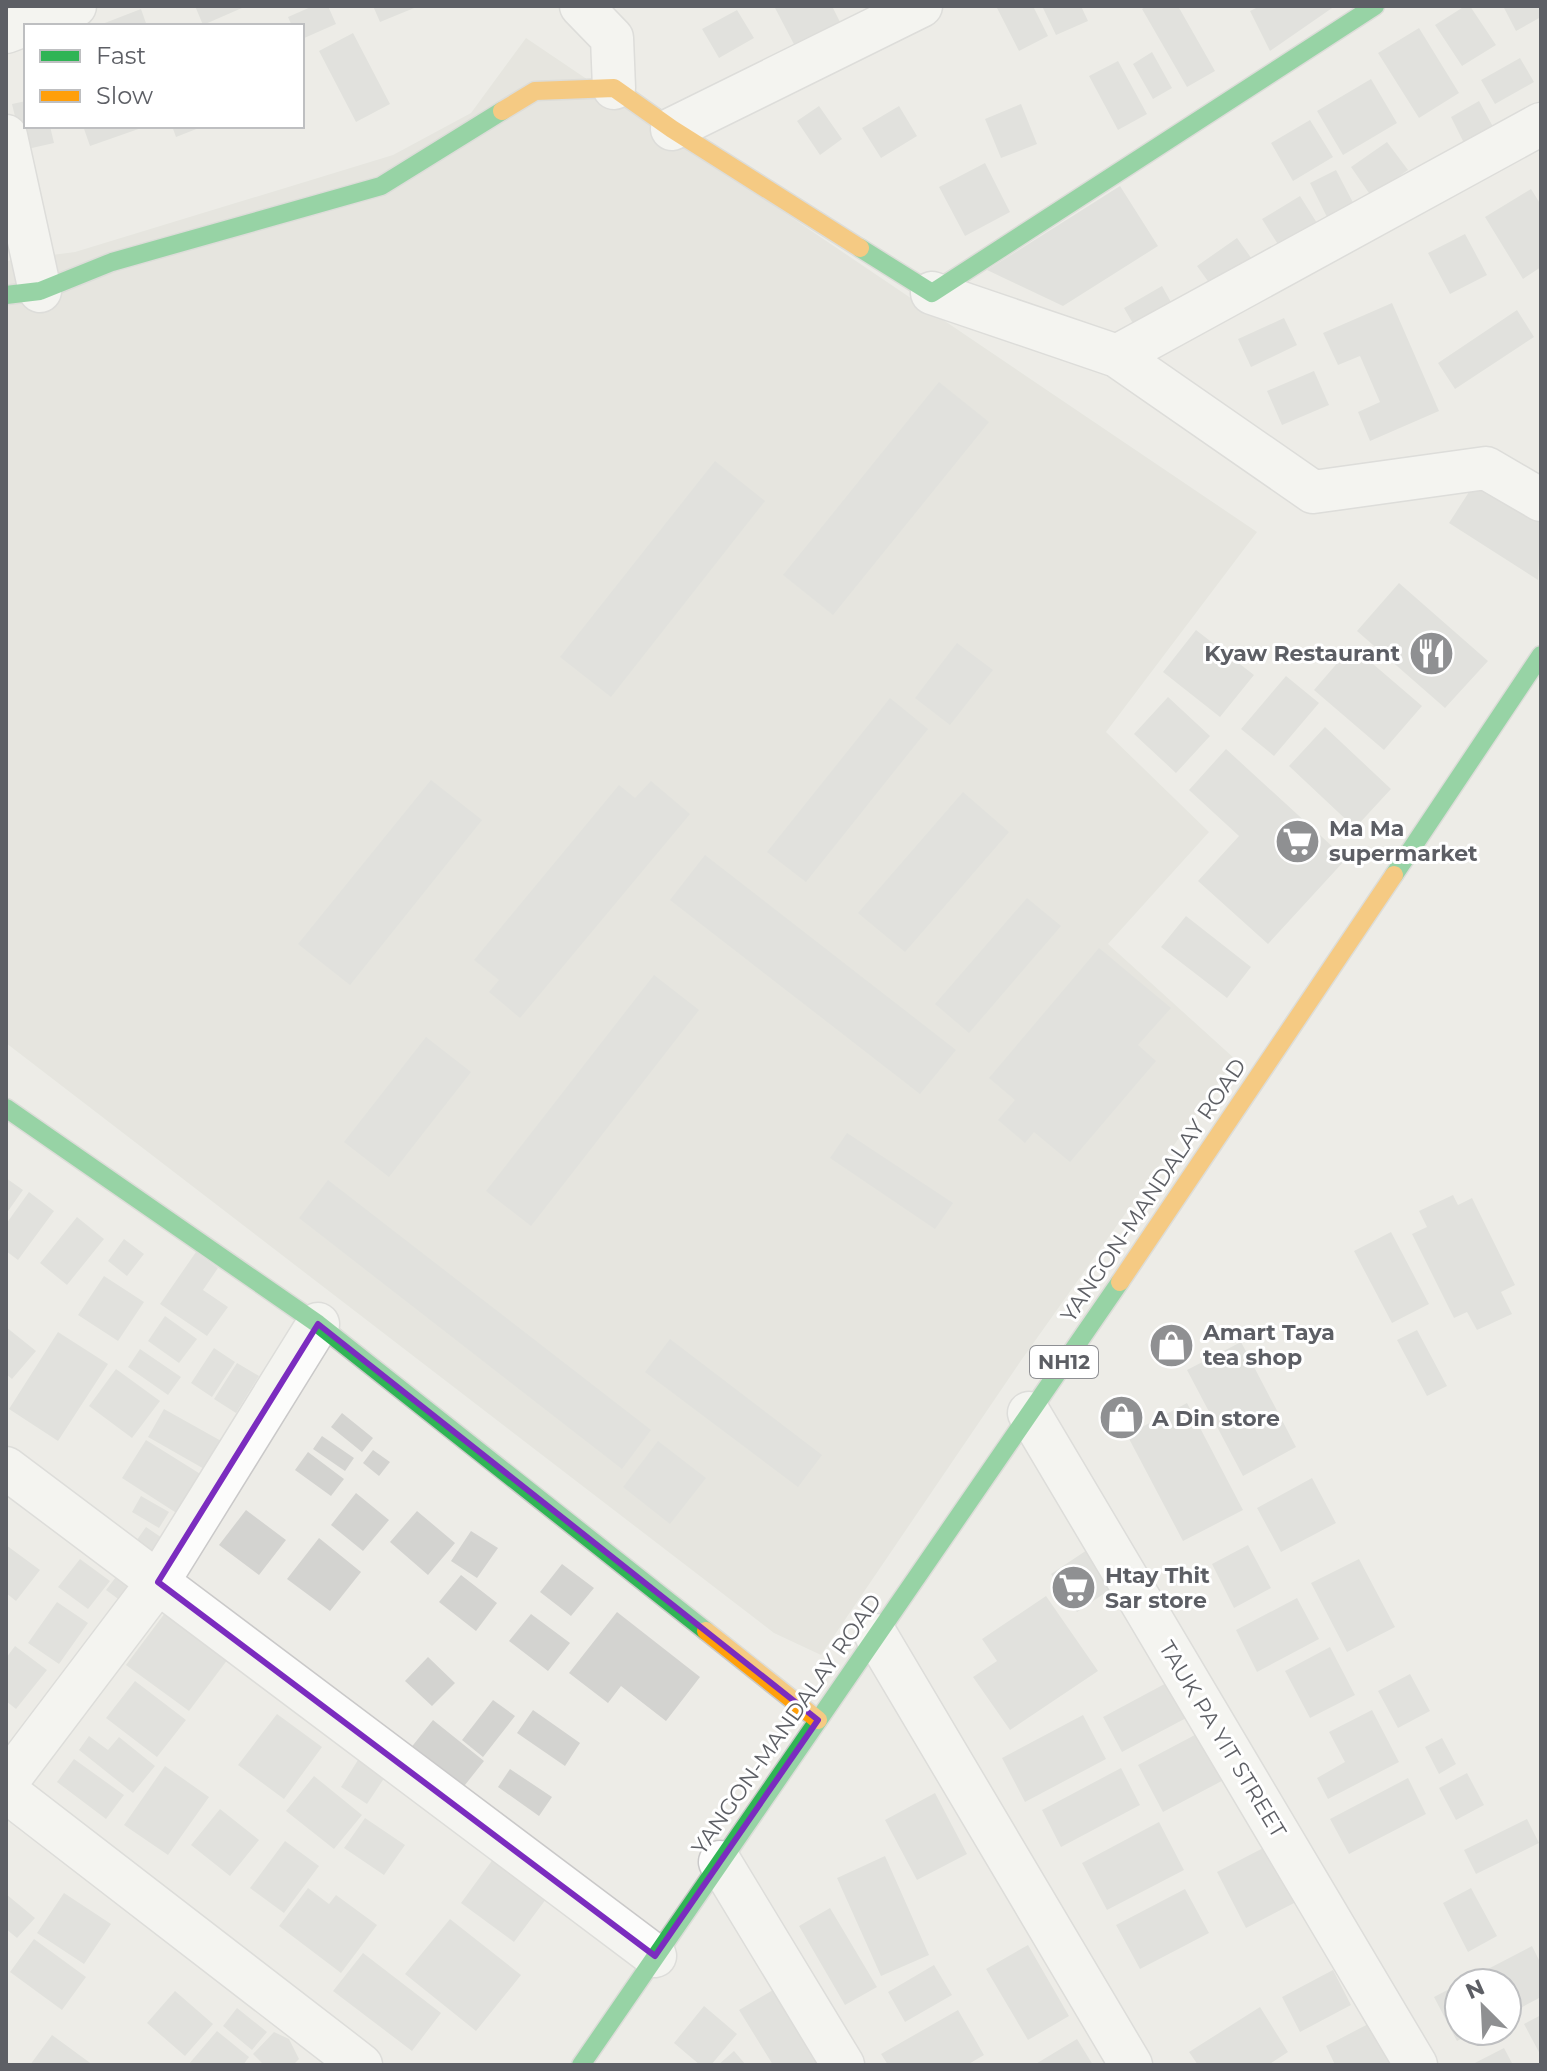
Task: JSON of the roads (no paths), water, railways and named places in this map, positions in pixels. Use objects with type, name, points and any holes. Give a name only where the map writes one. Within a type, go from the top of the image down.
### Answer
[{"type":"main road","points":[[23,293],[112,262],[381,186],[535,91],[614,88],[672,129],[932,293],[1375,6]]},
{"type":"main road","name":"YANGON-MANDALAY ROAD","points":[[581,2065],[1220,1137],[1541,655]]},
{"type":"main road","points":[[6,1108],[318,1324],[818,1720]]},
{"type":"street","points":[[27,24],[75,6]]},
{"type":"street","points":[[581,6],[612,38],[614,88]]},
{"type":"street","points":[[672,129],[921,6]]},
{"type":"street","points":[[1117,356],[1541,124]]},
{"type":"street","points":[[6,136],[23,293]]},
{"type":"street","points":[[932,293],[1117,356],[1313,492],[1486,468],[1541,500]]},
{"type":"street","points":[[6,1783],[158,1582],[318,1324]]},
{"type":"street","name":"TAUK PA YIT STREET","points":[[1029,1413],[1416,2065]]},
{"type":"street","points":[[6,1468],[655,1956]]},
{"type":"street","points":[[876,1635],[1131,2065]]},
{"type":"street","points":[[6,1791],[361,2065]]},
{"type":"street","points":[[720,1862],[843,2065]]},
{"type":"place","name":"Kyaw Restaurant","points":[[1431,653]]},
{"type":"place","name":"Ma Ma supermarket","points":[[1298,841]]},
{"type":"place","name":"Amart Taya tea shop","points":[[1172,1345]]},
{"type":"place","name":"A Din store","points":[[1121,1418]]},
{"type":"place","name":"Htay Thit Sar store","points":[[1074,1588]]}]
